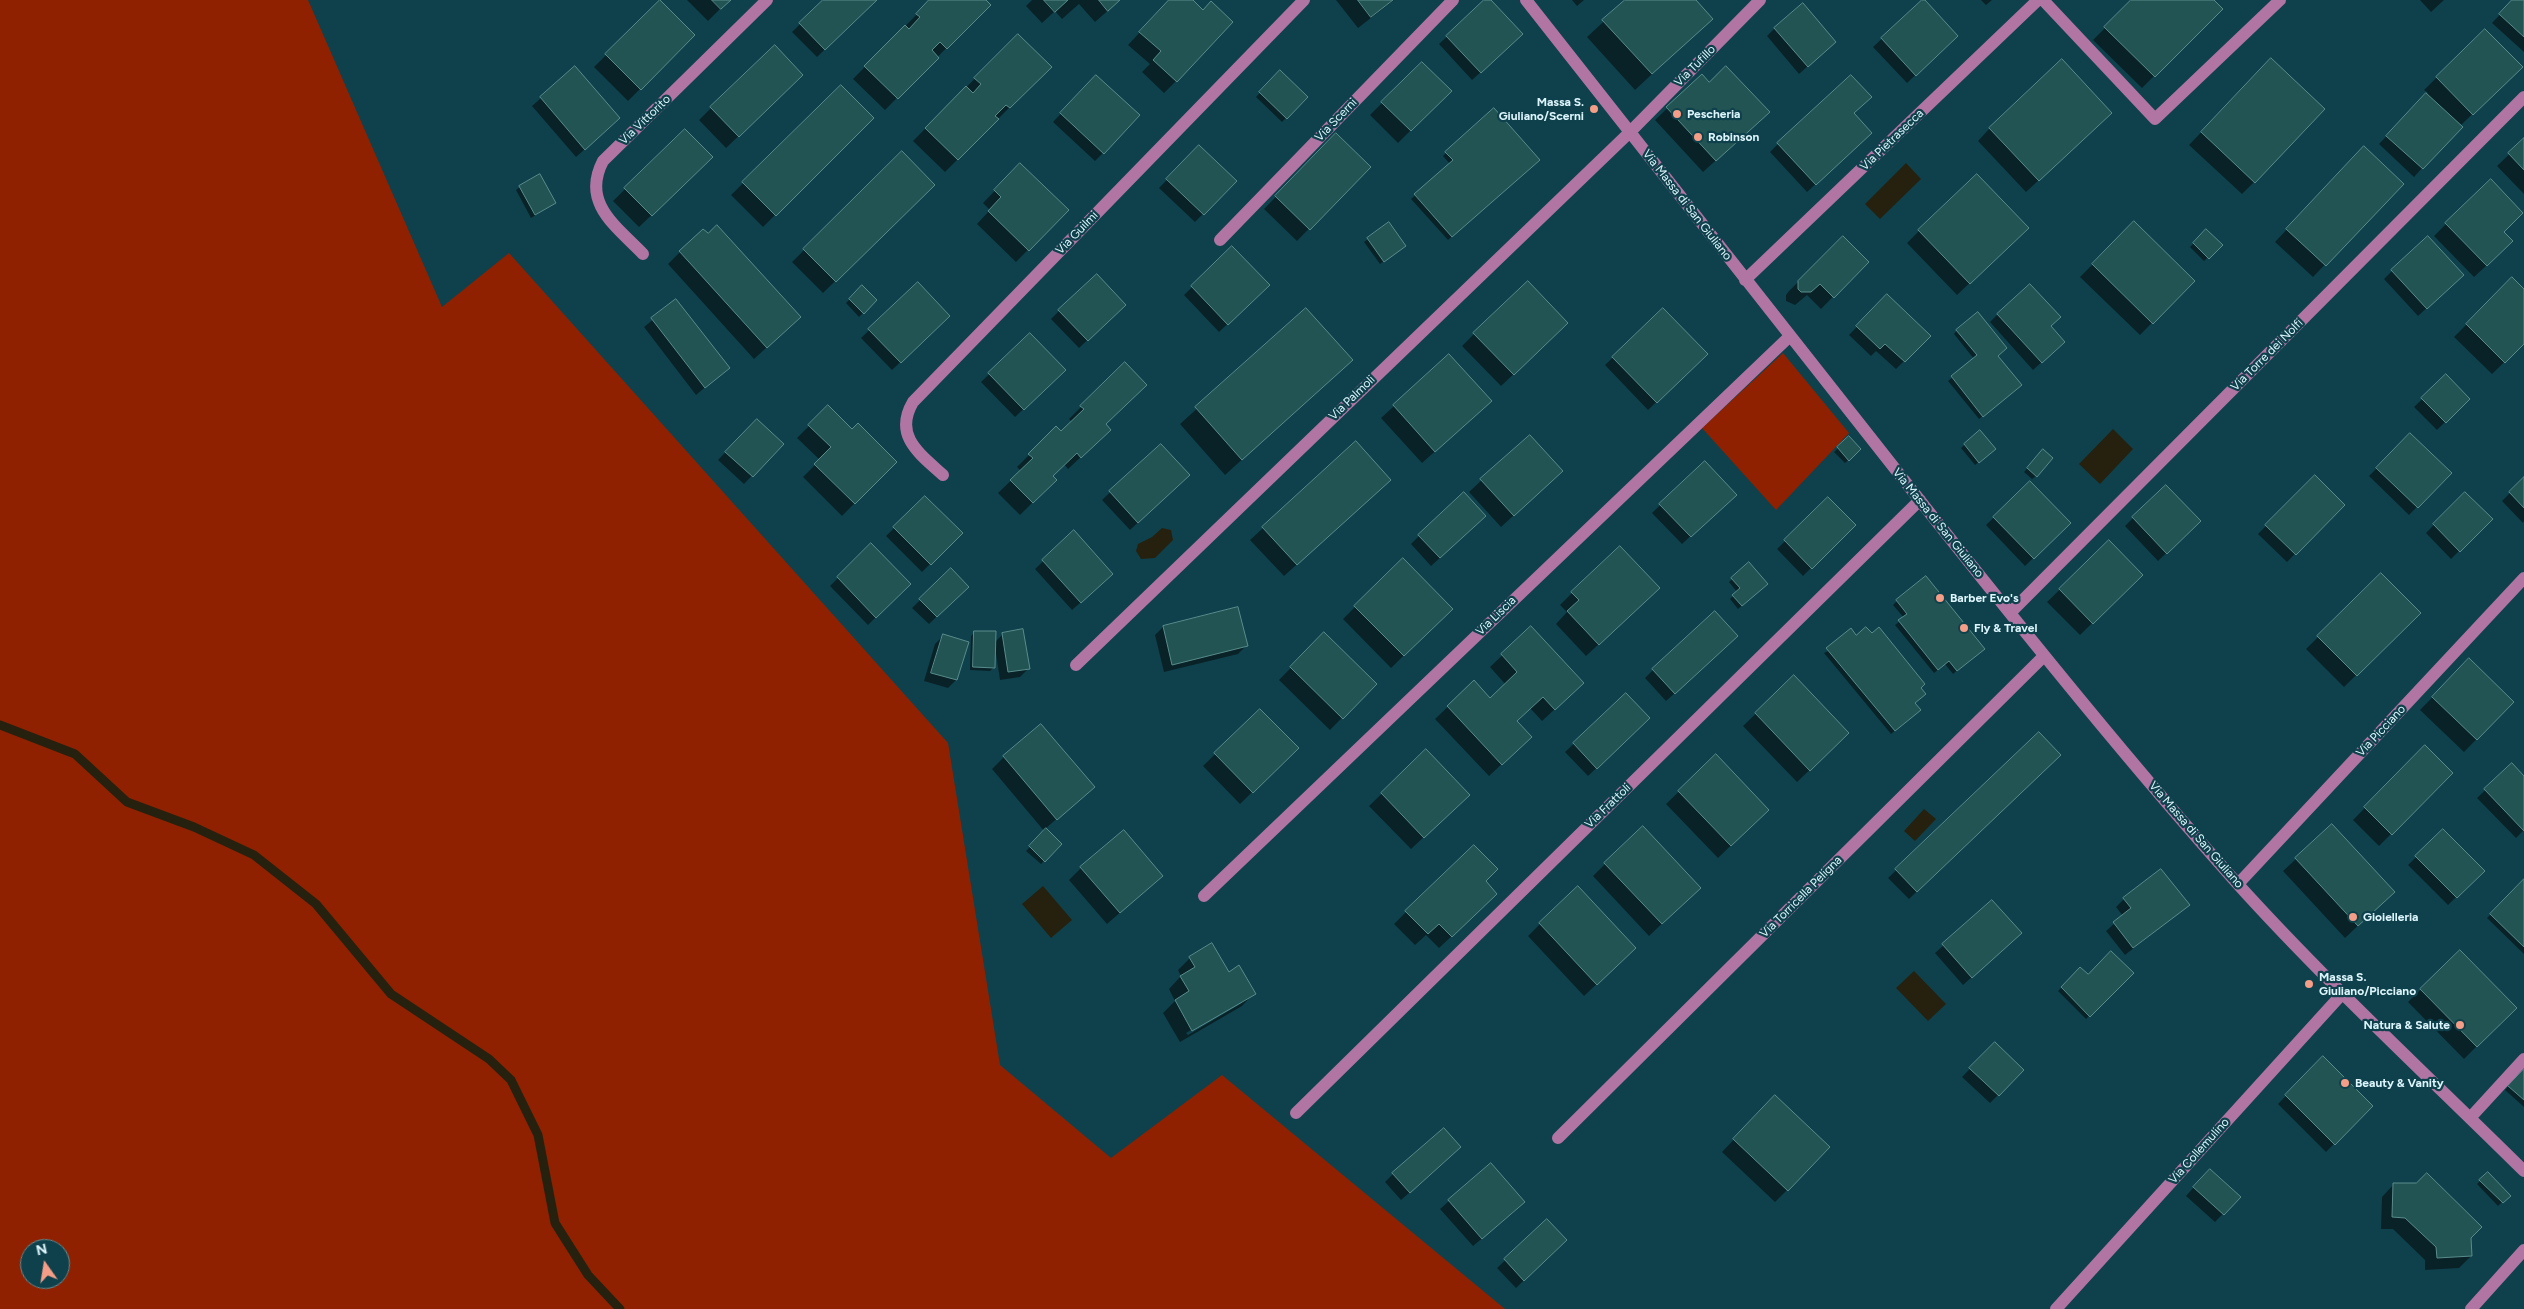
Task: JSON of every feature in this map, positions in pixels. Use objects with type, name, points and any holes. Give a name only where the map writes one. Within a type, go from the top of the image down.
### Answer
[{"type":"street","name":"Via Vittorito","points":[[643,254],[601,209],[595,190],[596,178],[603,160],[767,0]]},
{"type":"street","name":"Via Guilmi","points":[[943,475],[916,451],[910,441],[906,416],[913,402],[1304,0]]},
{"type":"street","name":"Via Scerni","points":[[1220,240],[1453,0]]},
{"type":"street","name":"Via Massa di San Giuliano","points":[[1526,0],[1789,337],[2044,656],[2238,884],[2342,994],[2524,1172]]},
{"type":"street","name":"Via Tufillo","points":[[1630,132],[1760,0]]},
{"type":"street","name":"Via Pietrasecca","points":[[1745,280],[2038,0]]},
{"type":"street","points":[[2042,0],[2155,119],[2280,0]]},
{"type":"street","name":"Via Torre dei Nolfi","points":[[2010,613],[2524,97]]},
{"type":"street","name":"Via Palmoli","points":[[1076,665],[1630,132]]},
{"type":"street","name":"Via Liscia","points":[[1204,896],[1789,337]]},
{"type":"street","name":"Via Frattoli","points":[[1296,1113],[1920,500]]},
{"type":"street","name":"Via Picciano","points":[[2238,884],[2524,578]]},
{"type":"street","name":"Via Torricella Peligna","points":[[1558,1138],[2044,656]]},
{"type":"street","name":"Via Collemulino","points":[[2056,1309],[2342,994]]},
{"type":"street","points":[[2470,1118],[2524,1059]]},
{"type":"street","points":[[2471,1309],[2524,1250]]},
{"type":"shaded area","points":[[0,0],[308,0],[442,307],[509,253],[948,743],[1000,1065],[1111,1158],[1222,1075],[1505,1309],[0,1309]]},
{"type":"shaded area","points":[[1906,163],[1921,179],[1880,219],[1865,204]]},
{"type":"shaded area","points":[[1783,353],[1849,433],[1776,510],[1702,428]]},
{"type":"shaded area","points":[[2113,429],[2133,449],[2100,484],[2079,464]]},
{"type":"shaded area","points":[[1162,528],[1171,530],[1173,540],[1155,558],[1141,559],[1136,551],[1138,544],[1152,537]]},
{"type":"shaded area","points":[[1924,809],[1936,819],[1915,841],[1904,831]]},
{"type":"shaded area","points":[[1043,886],[1072,920],[1051,938],[1022,904]]},
{"type":"shaded area","points":[[1914,971],[1946,1004],[1928,1021],[1896,988]]},
{"type":"building","points":[[660,0],[695,35],[641,90],[605,54]]},
{"type":"building","points":[[712,0],[731,0],[721,9]]},
{"type":"building","points":[[823,0],[877,0],[825,50],[799,23]]},
{"type":"building","points":[[929,0],[986,0],[991,5],[947,49],[940,42],[932,50],[939,58],[898,99],[864,66],[905,25],[909,29],[920,17],[916,14]]},
{"type":"building","points":[[1044,0],[1068,0],[1055,12]]},
{"type":"building","points":[[1099,0],[1120,0],[1108,11]]},
{"type":"building","points":[[1169,0],[1193,0],[1203,10],[1211,1],[1233,22],[1177,82],[1153,60],[1161,51],[1139,32]]},
{"type":"building","points":[[1358,0],[1393,0],[1371,17]]},
{"type":"building","points":[[1484,0],[1491,0],[1523,34],[1481,73],[1446,36]]},
{"type":"building","points":[[1625,0],[1696,0],[1713,19],[1652,74],[1602,20]]},
{"type":"building","points":[[1922,0],[1925,0],[1958,36],[1916,76],[1881,38]]},
{"type":"building","points":[[2131,0],[2214,0],[2223,9],[2155,77],[2104,27]]},
{"type":"building","points":[[2512,0],[2524,0],[2524,37],[2499,14]]},
{"type":"building","points":[[1803,3],[1836,42],[1808,67],[1774,28]]},
{"type":"building","points":[[2485,29],[2523,67],[2473,115],[2436,77]]},
{"type":"building","points":[[1018,34],[1052,67],[1010,108],[1006,105],[995,116],[999,119],[958,160],[925,128],[966,86],[973,93],[981,84],[974,78]]},
{"type":"building","points":[[775,45],[803,75],[739,137],[710,107]]},
{"type":"building","points":[[2271,58],[2325,109],[2255,183],[2201,132]]},
{"type":"building","points":[[2062,59],[2112,113],[2039,181],[1989,128]]},
{"type":"building","points":[[1422,62],[1452,91],[1411,131],[1381,102]]},
{"type":"building","points":[[575,66],[620,118],[585,150],[540,97]]},
{"type":"building","points":[[1726,66],[1770,112],[1716,161],[1666,107],[1702,74],[1709,82]]},
{"type":"building","points":[[1280,70],[1308,97],[1287,119],[1259,92]]},
{"type":"building","points":[[1096,75],[1140,115],[1104,154],[1060,113]]},
{"type":"building","points":[[1851,75],[1872,97],[1854,113],[1872,133],[1816,185],[1777,143]]},
{"type":"building","points":[[841,85],[874,118],[776,216],[742,182]]},
{"type":"building","points":[[2426,93],[2463,127],[2423,169],[2386,136]]},
{"type":"building","points":[[1494,108],[1540,160],[1452,237],[1414,194],[1453,160],[1445,152]]},
{"type":"building","points":[[685,129],[713,157],[652,216],[624,188]]},
{"type":"building","points":[[1336,133],[1371,167],[1310,230],[1275,196]]},
{"type":"building","points":[[2524,138],[2524,170],[2508,153]]},
{"type":"building","points":[[1199,145],[1237,181],[1204,215],[1166,179]]},
{"type":"building","points":[[2364,146],[2404,184],[2326,266],[2286,229]]},
{"type":"building","points":[[902,151],[935,185],[836,282],[803,249]]},
{"type":"building","points":[[1020,163],[1069,210],[1029,251],[988,211],[1001,197],[994,190]]},
{"type":"building","points":[[540,174],[556,203],[535,215],[519,186]]},
{"type":"building","points":[[1977,174],[2029,228],[1970,284],[1918,230]]},
{"type":"building","points":[[2491,179],[2523,213],[2504,232],[2513,241],[2487,266],[2445,223]]},
{"type":"building","points":[[2134,221],[2195,281],[2153,324],[2092,264]]},
{"type":"building","points":[[1389,222],[1406,246],[1384,262],[1367,238]]},
{"type":"building","points":[[717,225],[801,317],[767,348],[679,251],[703,229],[708,233]]},
{"type":"building","points":[[2206,229],[2223,245],[2209,259],[2193,243]]},
{"type":"building","points":[[1843,236],[1869,262],[1834,298],[1820,284],[1811,292],[1801,292],[1798,289],[1798,281]]},
{"type":"building","points":[[2428,236],[2464,275],[2427,309],[2391,270]]},
{"type":"building","points":[[1232,246],[1270,285],[1228,325],[1191,286]]},
{"type":"building","points":[[1097,274],[1126,305],[1088,341],[1058,310]]},
{"type":"building","points":[[2512,277],[2524,289],[2524,344],[2505,363],[2466,324]]},
{"type":"building","points":[[1528,281],[1568,323],[1514,375],[1473,333]]},
{"type":"building","points":[[918,282],[950,316],[901,363],[868,329]]},
{"type":"building","points":[[2030,284],[2061,317],[2051,326],[2065,342],[2042,363],[1997,314]]},
{"type":"building","points":[[862,285],[877,300],[864,314],[849,299]]},
{"type":"building","points":[[1887,294],[1931,336],[1905,362],[1885,344],[1880,349],[1856,326]]},
{"type":"building","points":[[676,299],[730,368],[705,388],[651,318]]},
{"type":"building","points":[[1306,308],[1353,360],[1242,460],[1195,407]]},
{"type":"building","points":[[1663,308],[1708,354],[1657,403],[1612,357]]},
{"type":"building","points":[[1978,312],[2007,348],[1998,356],[2022,385],[1983,417],[1951,376],[1977,355],[1956,330]]},
{"type":"building","points":[[1030,333],[1066,370],[1024,410],[988,373]]},
{"type":"building","points":[[1449,354],[1492,401],[1435,452],[1393,405]]},
{"type":"building","points":[[1125,362],[1147,385],[1106,424],[1111,430],[1081,458],[1077,453],[1053,476],[1057,480],[1033,503],[1010,480],[1033,458],[1028,454],[1056,426],[1061,431],[1084,409],[1080,406]]},
{"type":"building","points":[[2446,374],[2470,399],[2446,423],[2421,398]]},
{"type":"building","points":[[828,405],[852,429],[858,423],[897,462],[855,504],[814,464],[831,447],[808,425]]},
{"type":"building","points":[[757,419],[784,444],[753,477],[725,452]]},
{"type":"building","points":[[1980,430],[1996,449],[1979,463],[1964,444]]},
{"type":"building","points":[[2410,433],[2452,473],[2418,508],[2376,468]]},
{"type":"building","points":[[1530,435],[1563,471],[1514,516],[1480,479]]},
{"type":"building","points":[[1849,436],[1861,449],[1849,461],[1837,447]]},
{"type":"building","points":[[1356,441],[1391,480],[1297,565],[1262,527]]},
{"type":"building","points":[[1161,444],[1190,475],[1138,523],[1109,491]]},
{"type":"building","points":[[2043,449],[2053,458],[2037,477],[2027,468]]},
{"type":"building","points":[[1705,461],[1737,495],[1691,537],[1659,504]]},
{"type":"building","points":[[2315,475],[2345,505],[2296,555],[2265,525]]},
{"type":"building","points":[[2524,477],[2524,508],[2509,492]]},
{"type":"building","points":[[2030,481],[2071,523],[2034,559],[1993,517]]},
{"type":"building","points":[[2166,485],[2201,521],[2167,554],[2132,517]]},
{"type":"building","points":[[1464,492],[1486,516],[1440,558],[1418,535]]},
{"type":"building","points":[[2465,492],[2493,519],[2460,552],[2433,524]]},
{"type":"building","points":[[925,496],[963,533],[931,565],[893,527]]},
{"type":"building","points":[[1828,497],[1856,525],[1812,569],[1784,540]]},
{"type":"building","points":[[1074,530],[1113,574],[1081,603],[1042,560]]},
{"type":"building","points":[[2109,540],[2143,575],[2093,624],[2059,589]]},
{"type":"building","points":[[871,543],[911,584],[876,618],[837,577]]},
{"type":"building","points":[[1620,546],[1660,588],[1599,645],[1567,611],[1579,600],[1571,592]]},
{"type":"building","points":[[1403,558],[1453,609],[1404,656],[1354,606]]},
{"type":"building","points":[[1749,562],[1768,584],[1742,606],[1732,595],[1740,588],[1731,578]]},
{"type":"building","points":[[951,568],[969,587],[937,617],[919,599]]},
{"type":"building","points":[[2381,573],[2421,613],[2357,676],[2317,636]]},
{"type":"building","points":[[1926,576],[1985,649],[1957,671],[1949,661],[1938,670],[1898,620],[1907,614],[1896,600]]},
{"type":"building","points":[[1238,607],[1248,646],[1172,665],[1163,626]]},
{"type":"building","points":[[1715,611],[1738,636],[1675,694],[1652,669]]},
{"type":"building","points":[[1531,626],[1584,683],[1555,710],[1543,697],[1517,721],[1532,737],[1502,765],[1447,706],[1474,680],[1490,698],[1517,672],[1501,654]]},
{"type":"building","points":[[1866,627],[1872,633],[1879,627],[1925,684],[1921,688],[1926,694],[1915,703],[1921,710],[1895,731],[1826,648],[1851,628],[1856,635]]},
{"type":"building","points":[[1023,629],[1030,669],[1008,672],[1002,633]]},
{"type":"building","points":[[974,631],[996,631],[995,668],[973,667]]},
{"type":"building","points":[[1324,632],[1377,684],[1343,719],[1290,667]]},
{"type":"building","points":[[943,634],[969,642],[957,680],[931,673]]},
{"type":"building","points":[[2469,658],[2514,702],[2477,740],[2432,697]]},
{"type":"building","points":[[1794,675],[1849,733],[1810,771],[1755,713]]},
{"type":"building","points":[[1626,693],[1650,718],[1597,769],[1573,743]]},
{"type":"building","points":[[1260,709],[1299,748],[1253,793],[1214,753]]},
{"type":"building","points":[[1041,724],[1095,787],[1057,820],[1003,756]]},
{"type":"building","points":[[2039,732],[2061,755],[1917,892],[1895,869]]},
{"type":"building","points":[[2425,745],[2453,773],[2392,835],[2364,807]]},
{"type":"building","points":[[1426,749],[1470,795],[1424,838],[1381,793]]},
{"type":"building","points":[[1716,754],[1769,810],[1731,846],[1678,791]]},
{"type":"building","points":[[2512,763],[2524,776],[2524,831],[2484,789]]},
{"type":"building","points":[[2332,824],[2395,892],[2358,926],[2295,858]]},
{"type":"building","points":[[1643,826],[1701,888],[1662,924],[1604,863]]},
{"type":"building","points":[[1046,828],[1062,844],[1045,862],[1029,846]]},
{"type":"building","points":[[2443,829],[2485,871],[2457,898],[2415,856]]},
{"type":"building","points":[[1124,830],[1163,876],[1120,913],[1080,867]]},
{"type":"building","points":[[1474,845],[1498,869],[1486,881],[1497,894],[1452,937],[1439,924],[1428,934],[1405,911]]},
{"type":"building","points":[[2161,869],[2190,905],[2133,948],[2113,922],[2131,908],[2123,898]]},
{"type":"building","points":[[2524,879],[2524,947],[2490,914]]},
{"type":"building","points":[[1578,886],[1636,948],[1597,985],[1539,923]]},
{"type":"building","points":[[1992,900],[2022,933],[1972,978],[1942,944]]},
{"type":"building","points":[[1212,943],[1229,972],[1239,965],[1256,994],[1192,1031],[1175,1000],[1189,991],[1180,976],[1195,967],[1189,957]]},
{"type":"building","points":[[2460,950],[2517,1008],[2477,1047],[2420,989]]},
{"type":"building","points":[[2111,951],[2134,973],[2090,1017],[2061,987],[2080,967],[2088,974]]},
{"type":"building","points":[[1995,1042],[2024,1070],[1999,1096],[1969,1068]]},
{"type":"building","points":[[2323,1056],[2373,1106],[2335,1145],[2285,1095]]},
{"type":"building","points":[[2524,1069],[2524,1100],[2508,1086]]},
{"type":"building","points":[[1775,1095],[1830,1147],[1788,1191],[1733,1139]]},
{"type":"building","points":[[1444,1128],[1461,1147],[1410,1193],[1392,1173]]},
{"type":"building","points":[[1491,1163],[1525,1202],[1482,1239],[1448,1200]]},
{"type":"building","points":[[2210,1169],[2241,1197],[2224,1215],[2193,1187]]},
{"type":"building","points":[[2488,1172],[2511,1196],[2503,1203],[2479,1180]]},
{"type":"building","points":[[2427,1173],[2482,1227],[2471,1238],[2472,1256],[2437,1258],[2436,1247],[2405,1218],[2392,1217],[2393,1183],[2416,1183]]},
{"type":"building","points":[[1547,1219],[1567,1240],[1524,1281],[1504,1259]]},
{"type":"waterway","points":[[0,725],[75,754],[127,802],[194,827],[254,855],[316,904],[391,994],[489,1059],[511,1080],[538,1135],[555,1223],[588,1275],[620,1309]]},
{"type":"place","name":"Massa S. Giuliano/Scerni","points":[[1594,109]]},
{"type":"place","name":"Pescheria","points":[[1677,114]]},
{"type":"place","name":"Robinson","points":[[1698,137]]},
{"type":"place","name":"Barber Evo's","points":[[1940,598]]},
{"type":"place","name":"Fly & Travel","points":[[1964,628]]},
{"type":"place","name":"Gioielleria","points":[[2353,917]]},
{"type":"place","name":"Massa S. Giuliano/Picciano","points":[[2309,984]]},
{"type":"place","name":"Natura & Salute","points":[[2460,1025]]},
{"type":"place","name":"Beauty & Vanity","points":[[2345,1083]]}]
